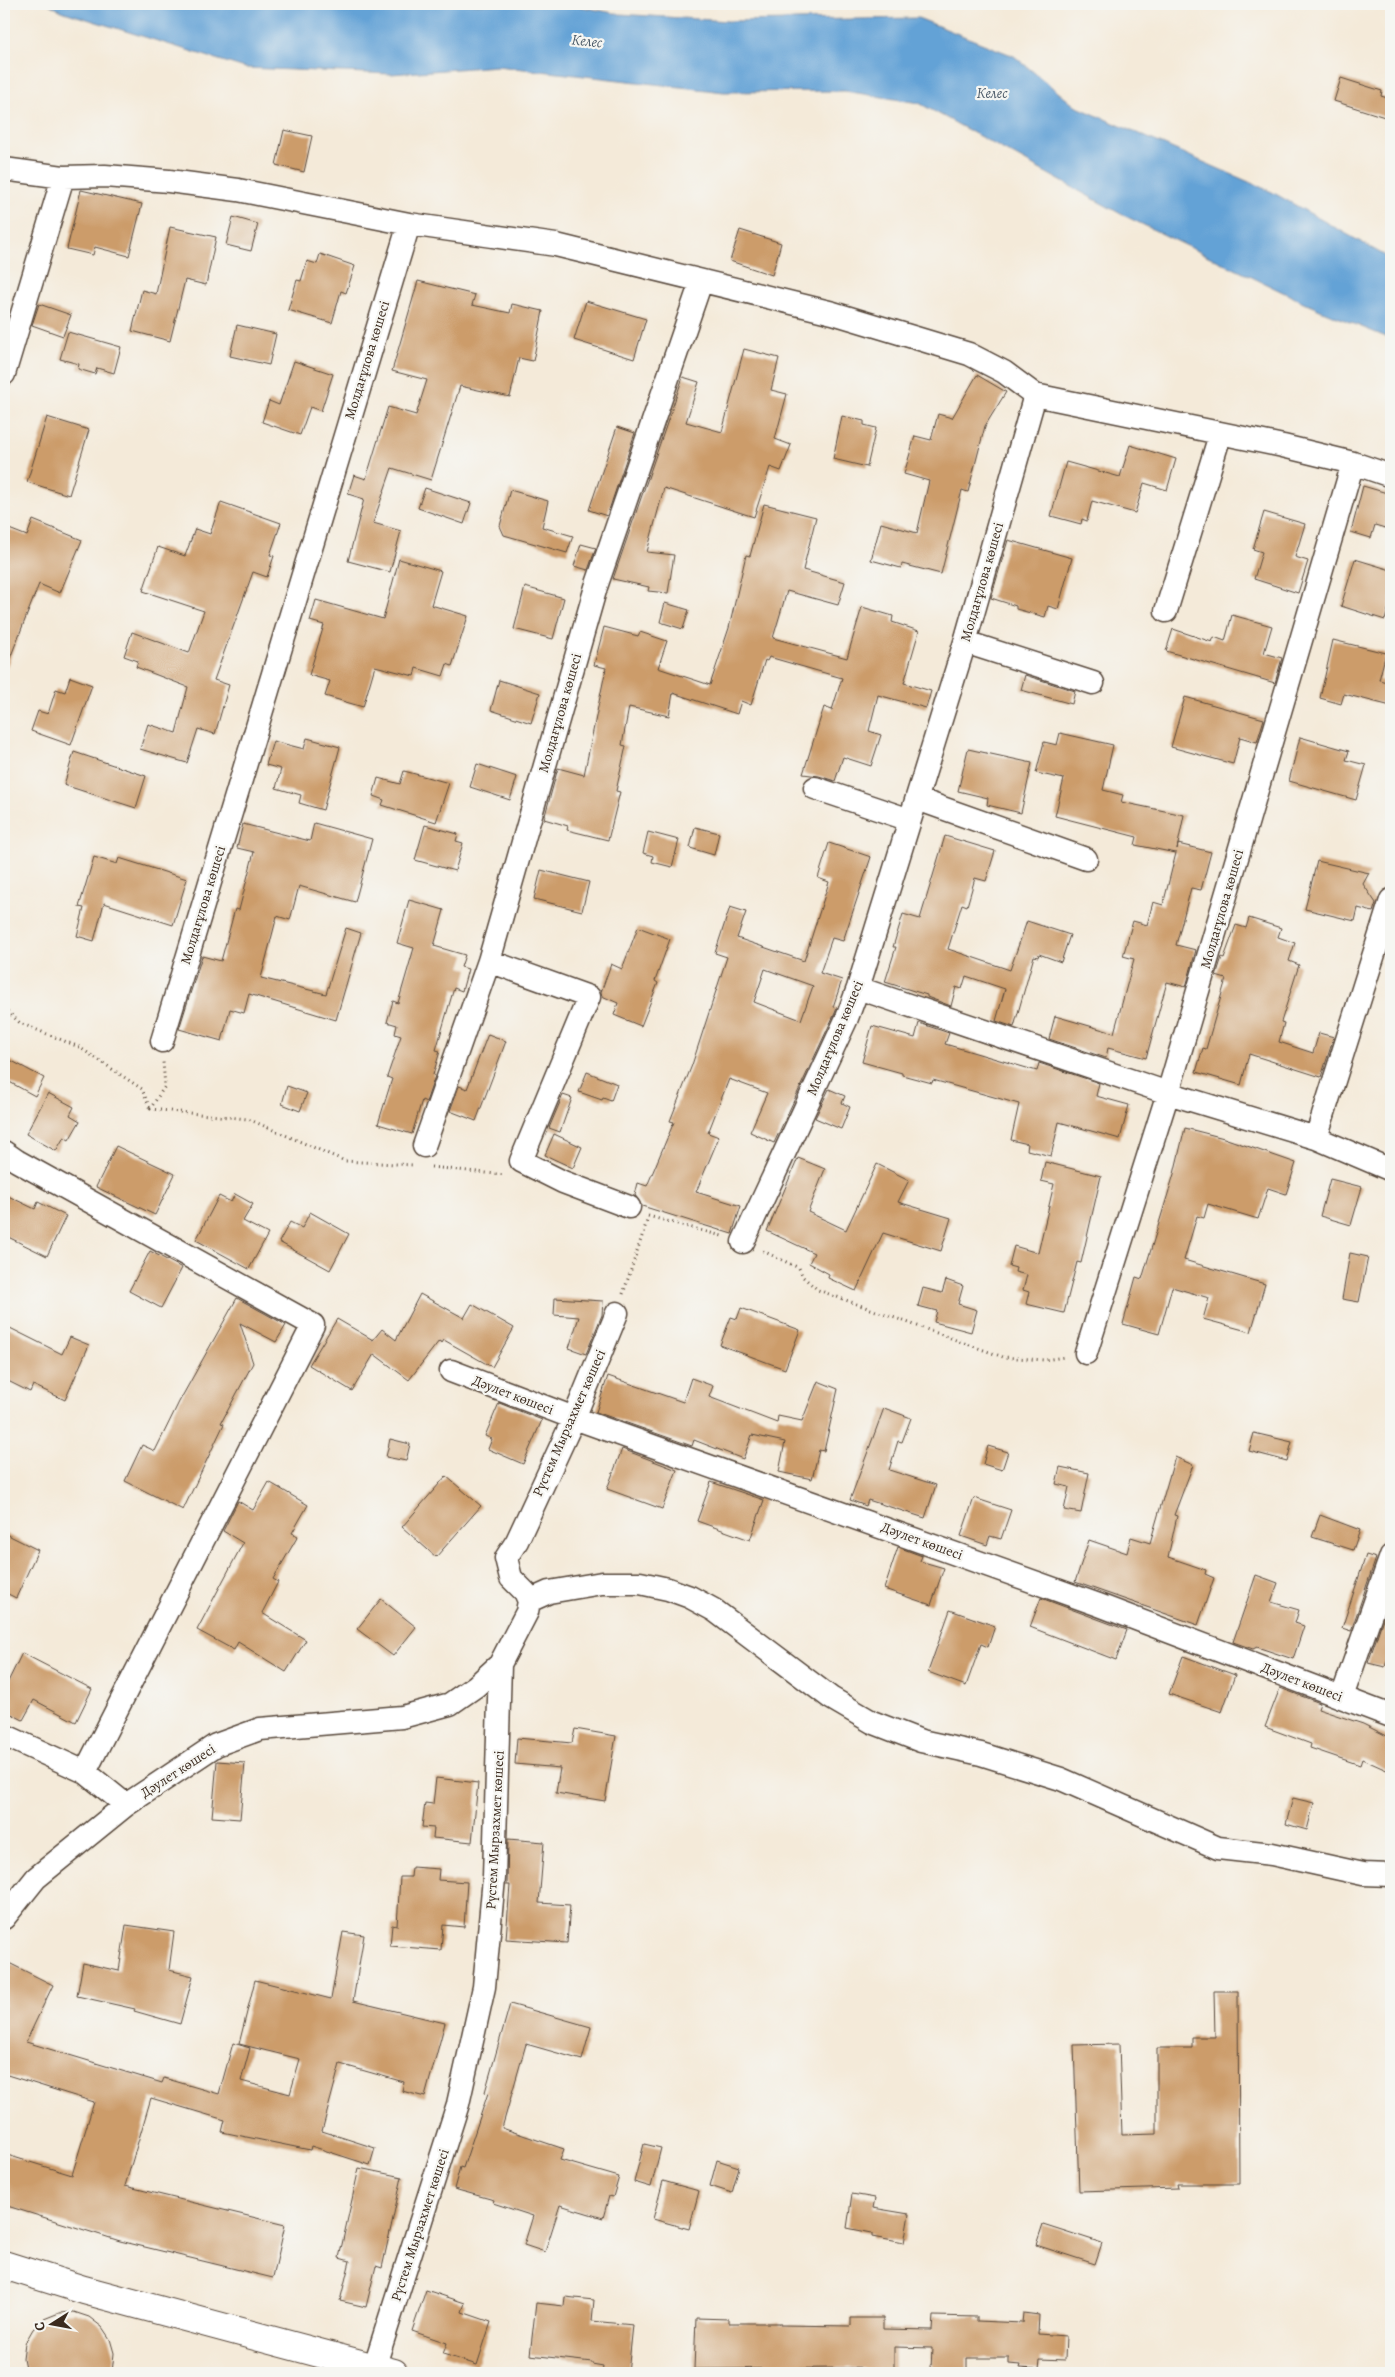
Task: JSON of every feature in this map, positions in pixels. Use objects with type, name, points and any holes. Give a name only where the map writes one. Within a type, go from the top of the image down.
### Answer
[{"type":"main road","points":[[4,2265],[84,2290],[384,2371]]},
{"type":"street","points":[[4,169],[63,177],[105,176],[169,181],[238,190],[409,224],[556,245],[700,282],[833,313],[968,354],[1004,372],[1035,395],[1220,435],[1283,446],[1353,462],[1391,476]]},
{"type":"street","points":[[4,374],[63,177]]},
{"type":"street","name":"Молдағұлова көшесі","points":[[162,1041],[409,224]]},
{"type":"street","name":"Молдағұлова көшесі","points":[[421,1159],[489,961],[596,587],[700,282]]},
{"type":"street","name":"Молдағұлова көшесі","points":[[743,1242],[847,1018],[858,988],[965,642],[1035,395]]},
{"type":"street","points":[[1166,611],[1220,435]]},
{"type":"street","name":"Молдағұлова көшесі","points":[[1086,1353],[1168,1093],[1353,462]]},
{"type":"street","points":[[965,642],[1092,684]]},
{"type":"street","points":[[815,788],[913,810],[1086,859]]},
{"type":"street","points":[[1316,1138],[1391,900]]},
{"type":"street","points":[[489,961],[588,997],[522,1161],[563,1182],[639,1212]]},
{"type":"street","points":[[858,988],[1168,1093],[1316,1138],[1391,1170]]},
{"type":"street","points":[[4,1152],[17,1161],[313,1324],[85,1772]]},
{"type":"street","name":"Рүстем Мырзахмет көшесі","points":[[384,2371],[458,2104],[484,1987],[494,1878],[500,1664],[527,1612],[529,1601],[525,1592],[511,1578],[506,1558],[574,1418],[617,1313]]},
{"type":"street","name":"Дәулет көшесі","points":[[451,1371],[574,1418],[1099,1605],[1391,1716]]},
{"type":"street","points":[[1342,1698],[1391,1556]]},
{"type":"street","points":[[529,1601],[549,1592],[602,1583],[640,1584],[668,1589],[690,1597],[714,1610],[831,1698],[872,1722],[920,1741],[981,1754],[1061,1779],[1218,1848],[1272,1854],[1363,1874],[1391,1875]]},
{"type":"street","name":"Дәулет көшесі","points":[[4,1918],[36,1878],[126,1805],[216,1744],[260,1729],[402,1717],[450,1704],[476,1686],[500,1664]]},
{"type":"street","points":[[4,1735],[85,1772],[126,1805]]},
{"type":"path","points":[[4,1008],[20,1023],[79,1047],[142,1089],[150,1109]]},
{"type":"path","points":[[150,1109],[165,1086],[162,1041]]},
{"type":"path","points":[[150,1109],[248,1120],[346,1161],[421,1159],[505,1175],[522,1161]]},
{"type":"path","points":[[617,1313],[639,1212],[743,1242],[799,1268],[803,1277],[818,1290],[1003,1357],[1044,1360],[1086,1353]]},
{"type":"water","name":"Келес","points":[[49,4],[566,4],[619,14],[728,21],[918,18],[1014,56],[1075,106],[1272,192],[1391,259],[1391,339],[1320,310],[1121,214],[919,103],[845,91],[724,92],[497,66],[391,74],[245,68],[61,11]]},
{"type":"building","points":[[1341,78],[1382,91],[1381,96],[1391,99],[1391,119],[1334,101]]},
{"type":"building","points":[[284,130],[312,136],[304,172],[276,165]]},
{"type":"building","points":[[81,190],[142,204],[129,256],[95,247],[93,255],[67,249]]},
{"type":"building","points":[[233,217],[258,224],[251,251],[226,245]]},
{"type":"building","points":[[170,227],[216,237],[206,285],[185,280],[170,341],[132,331],[142,290],[156,294]]},
{"type":"building","points":[[740,230],[781,243],[772,275],[730,261]]},
{"type":"building","points":[[320,254],[355,266],[346,293],[341,291],[332,323],[288,310],[297,280],[301,281],[307,261],[317,264]]},
{"type":"building","points":[[418,281],[475,295],[472,305],[510,313],[512,304],[543,311],[533,361],[519,358],[510,397],[460,386],[431,480],[392,468],[373,523],[401,531],[390,572],[348,561],[364,499],[348,494],[354,475],[366,479],[388,407],[416,415],[427,380],[392,371]]},
{"type":"building","points":[[586,301],[646,319],[634,359],[574,340]]},
{"type":"building","points":[[39,304],[71,315],[63,336],[32,325]]},
{"type":"building","points":[[237,325],[276,334],[269,365],[230,356]]},
{"type":"building","points":[[68,332],[121,347],[114,373],[97,368],[95,374],[78,369],[79,364],[60,359]]},
{"type":"building","points":[[744,349],[779,358],[771,390],[787,394],[775,439],[791,445],[781,471],[770,467],[754,517],[664,488],[647,552],[674,555],[668,593],[648,591],[649,587],[613,579],[683,377],[699,382],[686,422],[722,432]]},
{"type":"building","points":[[294,361],[333,374],[321,411],[310,407],[300,435],[262,422],[269,401],[279,405]]},
{"type":"building","points":[[977,375],[1006,392],[985,426],[968,492],[962,490],[941,574],[902,564],[901,568],[871,560],[881,523],[917,533],[929,481],[904,474],[915,436],[931,440],[938,414],[952,418]]},
{"type":"building","points":[[842,416],[864,421],[864,425],[876,428],[867,467],[833,459]]},
{"type":"building","points":[[47,417],[89,430],[69,495],[27,482]]},
{"type":"building","points":[[617,427],[635,433],[607,516],[589,510]]},
{"type":"building","points":[[1130,445],[1176,459],[1167,490],[1144,483],[1135,513],[1092,501],[1087,521],[1082,519],[1081,524],[1051,516],[1066,462],[1120,477]]},
{"type":"building","points":[[1363,486],[1387,493],[1391,501],[1385,528],[1375,525],[1371,538],[1351,532]]},
{"type":"building","points":[[425,488],[471,503],[464,524],[418,508]]},
{"type":"building","points":[[510,490],[548,501],[542,527],[573,536],[567,553],[504,535],[500,526]]},
{"type":"building","points":[[221,502],[281,523],[270,555],[274,556],[267,577],[253,572],[214,680],[229,685],[215,734],[198,729],[187,763],[140,749],[148,724],[176,733],[188,687],[136,667],[138,661],[124,656],[132,632],[189,653],[204,611],[143,591],[158,547],[185,556],[195,529],[210,534]]},
{"type":"building","points":[[764,504],[816,517],[803,570],[845,582],[838,605],[787,591],[773,638],[847,658],[862,607],[893,616],[892,622],[919,631],[904,683],[931,691],[926,708],[878,695],[869,731],[881,735],[871,766],[843,757],[835,781],[803,774],[824,707],[832,710],[842,678],[769,657],[767,661],[765,660],[751,705],[741,701],[737,714],[673,693],[669,716],[629,707],[622,745],[626,746],[616,791],[620,792],[608,840],[567,830],[568,826],[544,819],[558,768],[584,775],[606,668],[594,665],[604,627],[638,636],[640,632],[667,641],[658,668],[710,685],[729,628],[746,555],[750,556]]},
{"type":"building","points":[[1264,512],[1305,524],[1295,557],[1308,561],[1298,593],[1254,579],[1262,552],[1253,549]]},
{"type":"building","points":[[33,520],[82,540],[60,593],[39,584],[5,671],[4,527],[27,536]]},
{"type":"building","points":[[1008,540],[1072,558],[1058,609],[1048,606],[1045,617],[1016,609],[1016,606],[991,598]]},
{"type":"building","points":[[581,544],[596,548],[588,570],[574,566]]},
{"type":"building","points":[[399,559],[441,571],[431,605],[468,616],[452,666],[447,664],[443,676],[416,668],[414,676],[375,666],[363,707],[325,696],[330,681],[309,675],[324,625],[310,621],[316,600],[383,619]]},
{"type":"building","points":[[1355,559],[1391,570],[1391,600],[1385,620],[1341,606]]},
{"type":"building","points":[[525,587],[564,598],[553,639],[514,629]]},
{"type":"building","points":[[665,603],[689,610],[683,629],[660,622]]},
{"type":"building","points":[[1232,615],[1272,626],[1264,653],[1282,658],[1275,683],[1166,651],[1173,629],[1212,642],[1214,637],[1225,641]]},
{"type":"building","points":[[1333,640],[1386,653],[1379,680],[1391,683],[1391,706],[1344,694],[1341,704],[1320,698]]},
{"type":"building","points":[[1025,675],[1075,691],[1072,704],[1021,690]]},
{"type":"building","points":[[70,677],[92,685],[71,745],[31,731],[38,711],[48,714],[56,689],[65,692]]},
{"type":"building","points":[[499,680],[540,693],[531,723],[491,710]]},
{"type":"building","points":[[1185,697],[1264,719],[1257,742],[1240,737],[1233,764],[1171,747]]},
{"type":"building","points":[[1060,733],[1113,745],[1103,790],[1123,795],[1121,802],[1184,815],[1178,844],[1211,852],[1201,890],[1191,888],[1176,945],[1196,950],[1186,987],[1167,982],[1146,1058],[1108,1048],[1106,1058],[1049,1039],[1055,1016],[1114,1033],[1134,959],[1123,956],[1133,921],[1147,925],[1153,902],[1163,905],[1176,853],[1135,845],[1137,837],[1055,816],[1064,779],[1036,773],[1044,742],[1057,745]]},
{"type":"building","points":[[1300,737],[1349,751],[1346,760],[1366,765],[1356,800],[1289,781]]},
{"type":"building","points":[[307,738],[340,747],[323,810],[299,803],[301,795],[276,788],[281,769],[266,765],[273,741],[304,749]]},
{"type":"building","points":[[968,749],[1032,763],[1021,813],[987,805],[988,798],[958,791]]},
{"type":"building","points":[[74,752],[146,776],[136,808],[64,785]]},
{"type":"building","points":[[477,764],[517,777],[510,800],[470,787]]},
{"type":"building","points":[[404,771],[449,783],[436,822],[382,805],[384,800],[373,796],[378,778],[400,784]]},
{"type":"building","points":[[314,823],[372,839],[355,902],[299,886],[290,920],[277,916],[261,978],[326,994],[346,928],[361,933],[336,1020],[249,994],[244,1013],[230,1009],[222,1041],[179,1029],[202,956],[221,961],[235,909],[239,910],[254,852],[237,848],[243,824],[310,841]]},
{"type":"building","points":[[425,825],[458,834],[456,841],[463,843],[455,871],[415,860]]},
{"type":"building","points":[[695,827],[719,833],[714,855],[690,848]]},
{"type":"building","points":[[648,832],[679,840],[672,867],[652,862],[653,856],[643,853]]},
{"type":"building","points":[[945,836],[995,851],[986,881],[975,878],[967,906],[962,904],[948,949],[1010,970],[1027,921],[1070,935],[1061,962],[1039,954],[1038,957],[1034,956],[1014,1027],[996,1021],[1005,989],[966,976],[962,989],[956,987],[951,1006],[927,997],[927,995],[885,982],[896,947],[893,947],[903,914],[920,919]]},
{"type":"building","points":[[829,843],[871,857],[843,941],[832,938],[820,973],[842,980],[833,1007],[837,1008],[774,1143],[750,1132],[767,1093],[729,1079],[708,1133],[719,1137],[696,1192],[741,1206],[732,1234],[642,1206],[635,1195],[638,1183],[647,1186],[674,1122],[670,1121],[692,1065],[727,957],[715,953],[730,907],[746,912],[737,938],[804,961],[829,882],[818,878]],"holes":[[[765,969],[813,986],[801,1020],[754,1002]]]},
{"type":"building","points":[[94,857],[117,864],[119,858],[187,879],[173,925],[104,903],[94,941],[77,936],[84,908],[79,907]]},
{"type":"building","points":[[1317,861],[1369,873],[1363,884],[1376,903],[1373,912],[1358,908],[1355,921],[1305,909]]},
{"type":"building","points":[[541,870],[589,882],[582,911],[534,899]]},
{"type":"building","points":[[409,900],[444,910],[434,946],[465,955],[461,967],[468,969],[462,991],[454,988],[436,1050],[440,1051],[433,1075],[435,1076],[426,1102],[422,1100],[412,1134],[378,1124],[392,1079],[387,1077],[401,1036],[395,1034],[397,1025],[387,1022],[393,1001],[398,1003],[414,948],[397,943]]},
{"type":"building","points":[[1249,918],[1281,928],[1278,937],[1295,943],[1289,961],[1299,965],[1281,1022],[1284,1023],[1279,1042],[1313,1053],[1319,1033],[1334,1037],[1321,1077],[1249,1054],[1241,1085],[1196,1072],[1203,1048],[1206,1049],[1226,979],[1216,976],[1222,957],[1224,958],[1236,925],[1246,928]]},
{"type":"building","points":[[638,927],[670,939],[655,981],[658,983],[641,1026],[614,1015],[618,1003],[602,996],[601,992],[611,964],[622,969]]},
{"type":"building","points":[[919,1023],[949,1033],[945,1044],[1037,1071],[1039,1063],[1099,1083],[1096,1096],[1129,1105],[1120,1139],[1059,1122],[1051,1156],[1027,1150],[1028,1144],[1011,1140],[1019,1104],[933,1080],[932,1083],[902,1075],[902,1073],[862,1062],[872,1026],[915,1038]]},
{"type":"building","points":[[488,1034],[506,1041],[476,1121],[450,1111],[459,1086],[467,1089]]},
{"type":"building","points":[[10,1060],[44,1078],[35,1096],[4,1079],[4,1071]]},
{"type":"building","points":[[587,1072],[617,1084],[611,1101],[579,1092]]},
{"type":"building","points":[[287,1086],[307,1093],[300,1111],[282,1104]]},
{"type":"building","points":[[829,1089],[845,1096],[842,1103],[850,1107],[841,1129],[815,1118]]},
{"type":"building","points":[[48,1093],[74,1107],[70,1115],[80,1121],[69,1140],[64,1137],[56,1151],[26,1134]]},
{"type":"building","points":[[563,1095],[572,1098],[560,1132],[549,1128]]},
{"type":"building","points":[[1185,1128],[1224,1138],[1296,1163],[1286,1194],[1268,1188],[1258,1219],[1208,1204],[1204,1218],[1197,1216],[1184,1260],[1265,1284],[1251,1332],[1203,1319],[1209,1298],[1172,1287],[1159,1334],[1123,1324],[1136,1277],[1142,1279],[1174,1174]]},
{"type":"building","points":[[554,1134],[582,1147],[573,1168],[545,1155]]},
{"type":"building","points":[[116,1146],[175,1174],[155,1215],[96,1187]]},
{"type":"building","points":[[798,1158],[825,1169],[808,1212],[846,1230],[877,1164],[909,1180],[898,1202],[951,1218],[941,1251],[883,1233],[856,1291],[828,1278],[829,1274],[809,1263],[814,1253],[767,1231]]},
{"type":"building","points":[[1045,1162],[1101,1176],[1081,1263],[1077,1262],[1064,1313],[1026,1304],[1029,1292],[1023,1290],[1027,1275],[1015,1272],[1016,1268],[1009,1266],[1014,1246],[1038,1253],[1054,1184],[1041,1181]]},
{"type":"building","points":[[1330,1179],[1362,1187],[1351,1225],[1320,1216]]},
{"type":"building","points":[[4,1194],[35,1209],[38,1202],[66,1216],[47,1256],[4,1235]]},
{"type":"building","points":[[235,1194],[253,1204],[243,1221],[268,1234],[249,1269],[196,1240],[219,1196],[231,1202]]},
{"type":"building","points":[[310,1212],[349,1234],[330,1270],[279,1242],[290,1222],[302,1228]]},
{"type":"building","points":[[150,1251],[182,1268],[161,1308],[129,1291]]},
{"type":"building","points":[[1350,1253],[1368,1257],[1359,1302],[1342,1299]]},
{"type":"building","points":[[946,1280],[963,1286],[958,1304],[977,1310],[971,1332],[934,1322],[937,1311],[918,1306],[923,1288],[942,1293]]},
{"type":"building","points":[[420,1294],[464,1318],[472,1304],[514,1328],[492,1367],[444,1340],[442,1343],[439,1341],[409,1380],[374,1354],[352,1391],[309,1365],[337,1319],[373,1340],[382,1329],[396,1340]]},
{"type":"building","points":[[237,1298],[286,1325],[276,1342],[240,1323],[253,1363],[221,1423],[224,1424],[183,1510],[125,1481],[142,1445],[155,1451],[179,1402]]},
{"type":"building","points":[[555,1298],[603,1301],[602,1315],[586,1354],[569,1348],[579,1317],[554,1315]]},
{"type":"building","points":[[741,1308],[800,1330],[785,1369],[720,1345],[731,1317],[737,1319]]},
{"type":"building","points":[[4,1325],[62,1354],[70,1337],[89,1345],[65,1400],[33,1385],[30,1392],[4,1379]]},
{"type":"building","points":[[608,1376],[683,1402],[691,1378],[713,1386],[709,1397],[777,1423],[778,1416],[802,1421],[818,1381],[838,1389],[824,1451],[819,1450],[812,1479],[779,1472],[785,1442],[752,1435],[743,1459],[694,1440],[692,1446],[596,1412]]},
{"type":"building","points":[[499,1403],[542,1420],[523,1464],[488,1449],[492,1439],[485,1436]]},
{"type":"building","points":[[884,1408],[911,1418],[902,1442],[898,1441],[889,1470],[936,1485],[925,1518],[868,1500],[866,1506],[850,1500]]},
{"type":"building","points":[[1254,1433],[1292,1442],[1287,1461],[1249,1451]]},
{"type":"building","points":[[390,1439],[410,1444],[406,1461],[386,1457]]},
{"type":"building","points":[[988,1446],[1008,1452],[1002,1470],[983,1464]]},
{"type":"building","points":[[622,1449],[677,1470],[662,1509],[607,1489]]},
{"type":"building","points":[[1175,1457],[1193,1465],[1174,1515],[1177,1516],[1168,1557],[1206,1570],[1205,1574],[1214,1578],[1198,1625],[1075,1582],[1089,1540],[1127,1553],[1131,1537],[1150,1543]]},
{"type":"building","points":[[1060,1467],[1089,1473],[1081,1513],[1064,1510],[1069,1487],[1056,1484]]},
{"type":"building","points":[[446,1476],[481,1506],[436,1557],[402,1527]]},
{"type":"building","points":[[269,1482],[308,1505],[292,1533],[298,1536],[273,1579],[278,1582],[262,1613],[306,1640],[286,1672],[238,1642],[234,1650],[197,1630],[243,1543],[223,1531],[238,1501],[253,1510]]},
{"type":"building","points":[[711,1482],[764,1500],[750,1540],[697,1521]]},
{"type":"building","points":[[974,1498],[1011,1510],[1001,1539],[990,1536],[987,1545],[961,1536]]},
{"type":"building","points":[[1320,1515],[1360,1530],[1353,1550],[1312,1537]]},
{"type":"building","points":[[4,1533],[38,1550],[16,1598],[4,1592]]},
{"type":"building","points":[[898,1547],[922,1556],[920,1561],[944,1568],[931,1605],[884,1589]]},
{"type":"building","points":[[1366,1555],[1376,1558],[1351,1631],[1342,1628]]},
{"type":"building","points":[[1256,1575],[1278,1583],[1271,1602],[1299,1610],[1295,1623],[1304,1626],[1293,1659],[1257,1647],[1253,1649],[1233,1642]]},
{"type":"building","points":[[1391,1595],[1391,1648],[1385,1667],[1368,1663]]},
{"type":"building","points":[[1041,1598],[1127,1630],[1116,1660],[1030,1627]]},
{"type":"building","points":[[381,1599],[416,1627],[393,1656],[357,1629]]},
{"type":"building","points":[[950,1610],[995,1626],[988,1647],[981,1644],[966,1686],[928,1672]]},
{"type":"building","points":[[22,1653],[92,1689],[76,1722],[34,1700],[23,1720],[4,1710],[4,1690]]},
{"type":"building","points":[[1183,1656],[1235,1675],[1222,1712],[1169,1694]]},
{"type":"building","points":[[1280,1688],[1320,1703],[1318,1709],[1363,1724],[1391,1738],[1391,1772],[1362,1759],[1360,1765],[1310,1748],[1311,1744],[1265,1727]]},
{"type":"building","points":[[575,1729],[616,1736],[605,1801],[556,1793],[560,1768],[515,1764],[517,1738],[572,1743]]},
{"type":"building","points":[[217,1761],[245,1763],[240,1819],[212,1817]]},
{"type":"building","points":[[436,1778],[478,1783],[472,1842],[433,1838],[434,1828],[422,1827],[425,1803],[433,1804]]},
{"type":"building","points":[[1293,1798],[1314,1803],[1307,1830],[1286,1824]]},
{"type":"building","points":[[508,1839],[544,1842],[539,1903],[570,1905],[567,1943],[506,1939],[510,1885],[507,1885]]},
{"type":"building","points":[[412,1867],[439,1869],[438,1880],[467,1882],[464,1927],[443,1925],[441,1950],[390,1946],[392,1925],[397,1926],[400,1877],[411,1877]]},
{"type":"building","points":[[126,1925],[174,1932],[169,1970],[193,1976],[180,2024],[134,2011],[135,2009],[77,1996],[83,1963],[119,1971]]},
{"type":"building","points":[[343,1932],[364,1935],[353,2001],[445,2023],[425,2097],[402,2091],[404,2082],[340,2064],[322,2131],[375,2148],[370,2165],[311,2146],[310,2150],[222,2132],[225,2120],[151,2098],[125,2186],[285,2225],[273,2278],[120,2241],[4,2205],[4,2154],[72,2175],[94,2102],[4,2074],[4,1975],[9,1963],[53,1985],[26,2042],[162,2083],[164,2078],[219,2094],[233,2043],[250,2048],[241,2081],[290,2094],[300,2059],[239,2044],[255,1980],[331,1999]]},
{"type":"building","points":[[1214,1991],[1238,1991],[1239,2184],[1177,2184],[1178,2188],[1079,2191],[1074,2045],[1119,2044],[1122,2135],[1157,2134],[1157,2048],[1192,2048],[1192,2037],[1215,2037]]},
{"type":"building","points":[[510,2004],[591,2027],[582,2060],[526,2044],[502,2128],[564,2149],[560,2160],[619,2177],[613,2197],[609,2196],[603,2218],[560,2205],[545,2252],[524,2245],[533,2216],[493,2203],[494,2200],[454,2189],[460,2167],[463,2168],[488,2093],[485,2092]]},
{"type":"building","points":[[644,2144],[661,2148],[651,2187],[634,2182]]},
{"type":"building","points":[[717,2160],[739,2167],[732,2193],[710,2186]]},
{"type":"building","points":[[359,2168],[402,2177],[382,2268],[376,2266],[366,2307],[340,2301],[350,2261],[339,2258]]},
{"type":"building","points":[[663,2181],[699,2191],[689,2229],[653,2219]]},
{"type":"building","points":[[852,2194],[875,2198],[873,2208],[909,2214],[904,2243],[872,2237],[872,2233],[847,2228]]},
{"type":"building","points":[[1043,2224],[1102,2243],[1095,2264],[1036,2245]]},
{"type":"building","points":[[426,2290],[465,2303],[462,2312],[491,2322],[477,2365],[443,2354],[447,2343],[412,2331]]},
{"type":"building","points":[[565,2297],[594,2300],[592,2321],[633,2325],[628,2373],[602,2373],[603,2366],[592,2364],[592,2362],[530,2355],[536,2303],[564,2306]]},
{"type":"building","points":[[74,2312],[89,2317],[102,2327],[110,2339],[114,2353],[112,2373],[26,2373],[23,2358],[25,2343],[33,2329],[44,2319],[59,2313]]},
{"type":"building","points":[[1023,2313],[1039,2315],[1038,2334],[1066,2336],[1065,2360],[1040,2359],[1039,2369],[1019,2368],[1020,2365],[1009,2364],[1009,2358],[967,2358],[967,2370],[931,2369],[932,2348],[894,2347],[894,2370],[850,2368],[694,2369],[696,2318],[729,2319],[729,2323],[851,2326],[851,2318],[883,2318],[883,2329],[932,2330],[933,2316],[977,2317],[977,2321],[1022,2323]]}]
